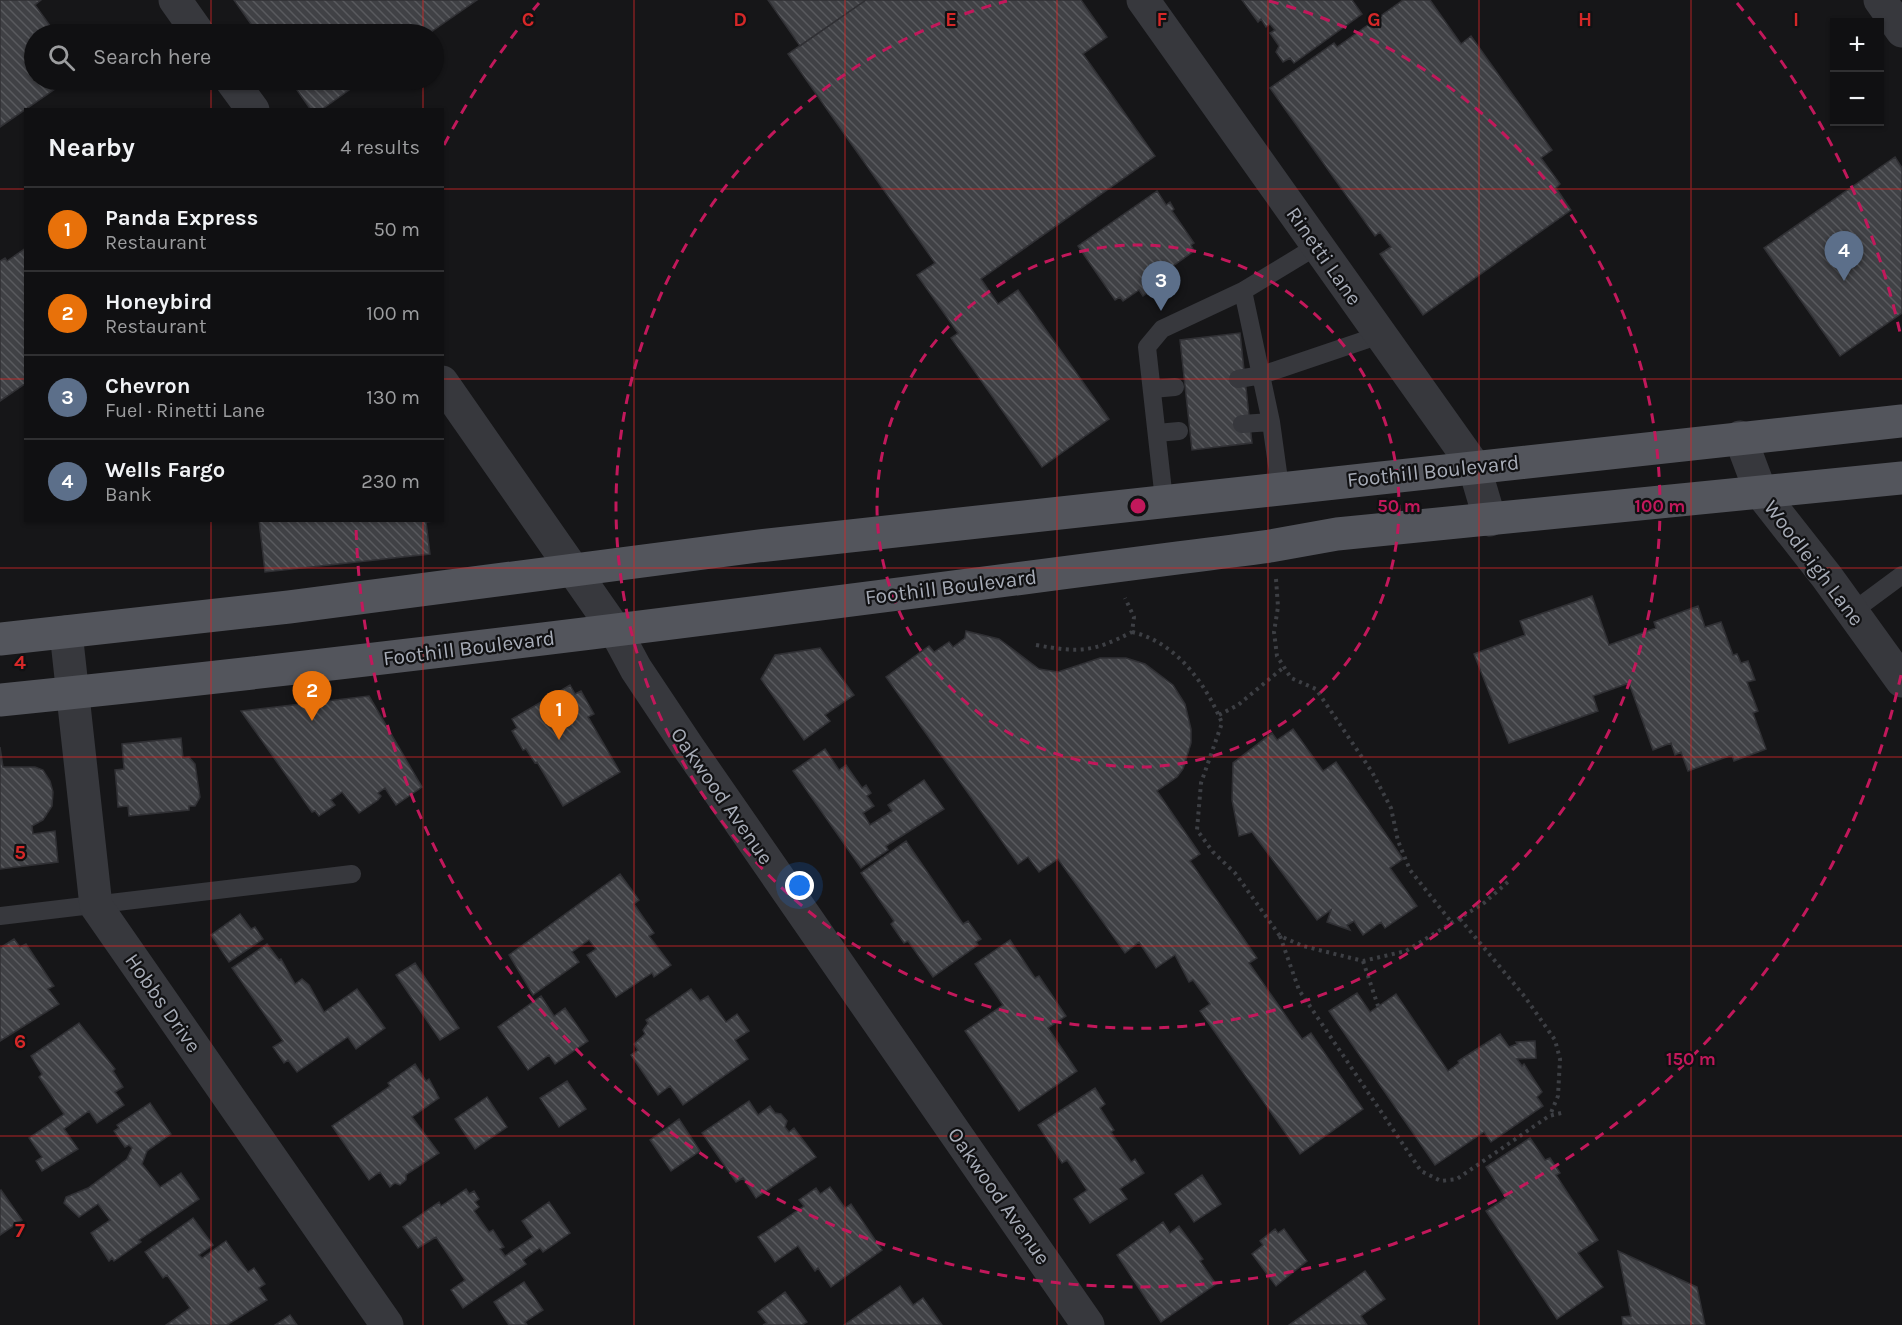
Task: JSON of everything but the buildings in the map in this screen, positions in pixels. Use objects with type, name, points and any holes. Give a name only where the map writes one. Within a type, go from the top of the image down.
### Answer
[{"type":"main road","name":"Foothill Boulevard","points":[[0,639],[574,572],[758,546],[1280,487],[1902,421]]},
{"type":"main road","name":"Foothill Boulevard","points":[[0,700],[615,630],[1248,549],[1337,534],[1902,478]]},
{"type":"street","points":[[175,0],[192,24]]},
{"type":"street","name":"Rinetti Lane","points":[[1143,0],[1474,466],[1490,520]]},
{"type":"street","points":[[1880,0],[1902,31]]},
{"type":"street","points":[[238,90],[252,108]]},
{"type":"street","name":"Oakwood Avenue","points":[[444,385],[615,630],[636,669],[688,747],[1088,1325]]},
{"type":"street","name":"Woodleigh Lane","points":[[1740,437],[1761,493],[1902,681]]},
{"type":"street","name":"Hobbs Drive","points":[[66,632],[96,906],[387,1325]]},
{"type":"lane","points":[[1164,500],[1147,347],[1162,329],[1243,291],[1317,246]]},
{"type":"lane","points":[[1243,291],[1271,422],[1280,487]]},
{"type":"lane","points":[[1238,379],[1262,375],[1380,336]]},
{"type":"lane","points":[[1152,389],[1175,387]]},
{"type":"lane","points":[[1242,424],[1271,422]]},
{"type":"lane","points":[[1157,433],[1179,431]]},
{"type":"lane","points":[[1852,612],[1902,575]]},
{"type":"lane","points":[[0,916],[352,874]]},
{"type":"path","points":[[1276,580],[1278,607],[1274,632],[1277,656],[1291,678],[1316,689],[1372,772],[1392,808],[1398,841],[1410,870],[1452,923]]},
{"type":"path","points":[[1125,598],[1134,617],[1132,632]]},
{"type":"path","points":[[1036,645],[1072,652],[1105,646],[1132,632],[1145,635],[1163,645],[1186,664],[1212,698],[1222,723],[1201,783],[1197,830],[1214,852],[1235,873],[1280,936],[1299,990],[1421,1171],[1441,1181],[1456,1179],[1549,1116],[1565,1112]]},
{"type":"path","points":[[1219,715],[1238,705],[1284,667]]},
{"type":"path","points":[[1280,936],[1303,946],[1363,962],[1406,951],[1484,903],[1509,881]]},
{"type":"path","points":[[1460,918],[1525,997],[1555,1040],[1560,1059],[1558,1096],[1549,1116]]},
{"type":"path","points":[[1363,962],[1378,1006]]},
{"type":"place","name":"Wells Fargo","points":[[1844,281]]},
{"type":"place","name":"Chevron","points":[[1161,311]]},
{"type":"place","name":"Honeybird","points":[[312,721]]},
{"type":"place","name":"Panda Express","points":[[559,740]]}]
